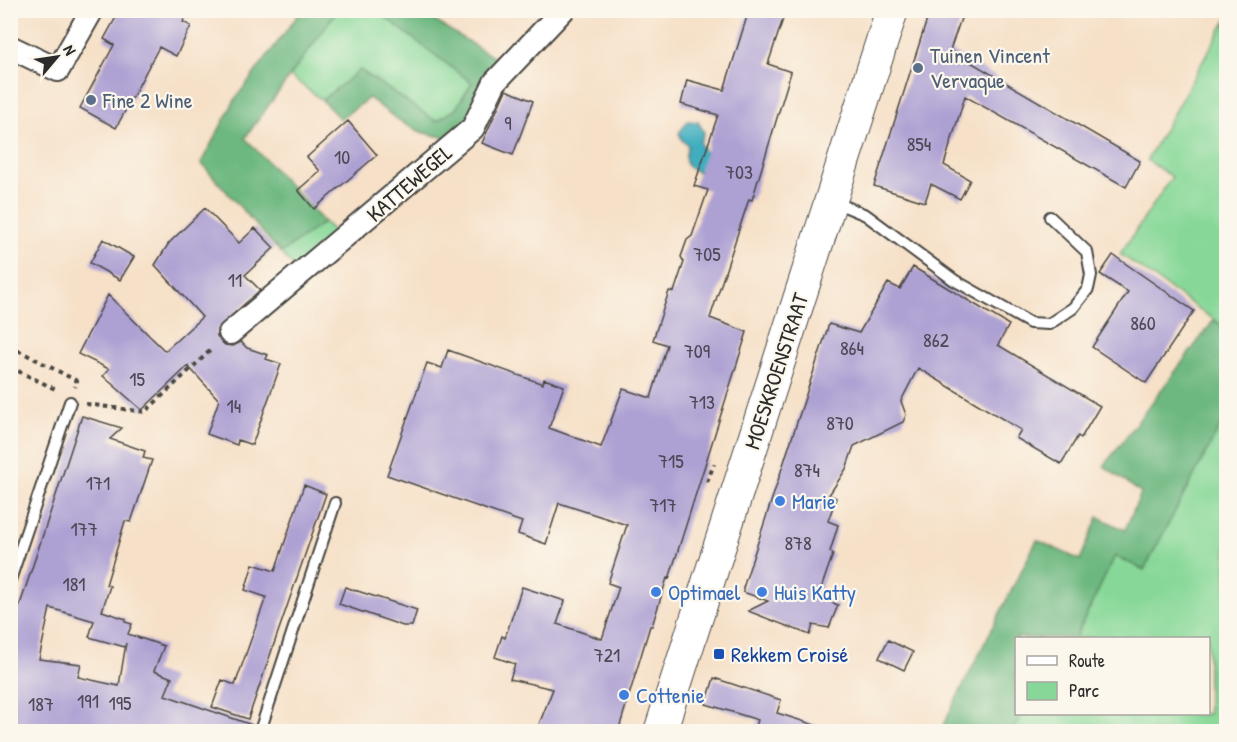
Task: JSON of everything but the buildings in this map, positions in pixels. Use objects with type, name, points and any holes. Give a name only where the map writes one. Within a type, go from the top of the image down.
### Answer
[{"type":"main road","name":"MOESKROENSTRAAT","points":[[660,732],[892,10]]},
{"type":"street","points":[[10,47],[58,70],[92,10]]},
{"type":"street","name":"KATTEWEGEL","points":[[230,333],[473,128],[495,82],[562,10]]},
{"type":"lane","points":[[832,201],[866,215],[954,280],[1030,323],[1049,324],[1073,308],[1088,289],[1091,275],[1088,252],[1050,217]]},
{"type":"lane","points":[[10,580],[70,402]]},
{"type":"lane","points":[[256,732],[261,728],[335,503]]},
{"type":"path","points":[[70,402],[145,412],[230,333]]},
{"type":"path","points":[[10,346],[77,381],[70,402]]},
{"type":"path","points":[[10,367],[67,396],[70,402]]},
{"type":"green space","points":[[377,10],[472,83],[455,110],[436,121],[360,70],[322,100],[290,76],[337,11]]},
{"type":"green space","points":[[301,11],[337,11],[245,138],[324,222],[281,253],[201,163],[236,98]]},
{"type":"green space","points":[[377,11],[419,11],[501,62],[476,106],[453,138],[427,134],[407,126],[369,98],[340,119],[322,100],[360,70],[436,121],[455,110],[472,83]]},
{"type":"green space","points":[[1226,20],[1226,328],[1120,254],[1172,177],[1147,160]]},
{"type":"green space","points":[[324,222],[337,235],[295,269],[281,253]]},
{"type":"green space","points":[[1214,320],[1226,328],[1226,415],[1144,570],[1115,556],[1075,637],[1015,637],[1015,715],[1021,715],[1013,731],[940,731],[1037,540],[1080,560],[1098,517],[1125,530],[1141,493],[1104,466]]},
{"type":"green space","points":[[1226,415],[1226,731],[1013,732],[1022,715],[1210,715],[1210,637],[1075,637],[1115,556],[1144,569]]},
{"type":"water","points":[[688,121],[698,122],[704,132],[700,143],[706,154],[701,171],[697,172],[687,166],[685,158],[688,145],[679,133]]},
{"type":"place","name":"Tuinen Vincent Vervaque","points":[[918,68]]},
{"type":"place","name":"Fine 2 Wine","points":[[91,100]]},
{"type":"place","name":"Marie","points":[[780,501]]},
{"type":"place","name":"Optimael","points":[[656,592]]},
{"type":"place","name":"Huis Katty","points":[[762,592]]},
{"type":"place","name":"Rekkem Croisé","points":[[719,654]]},
{"type":"place","name":"Cottenie","points":[[624,695]]}]
